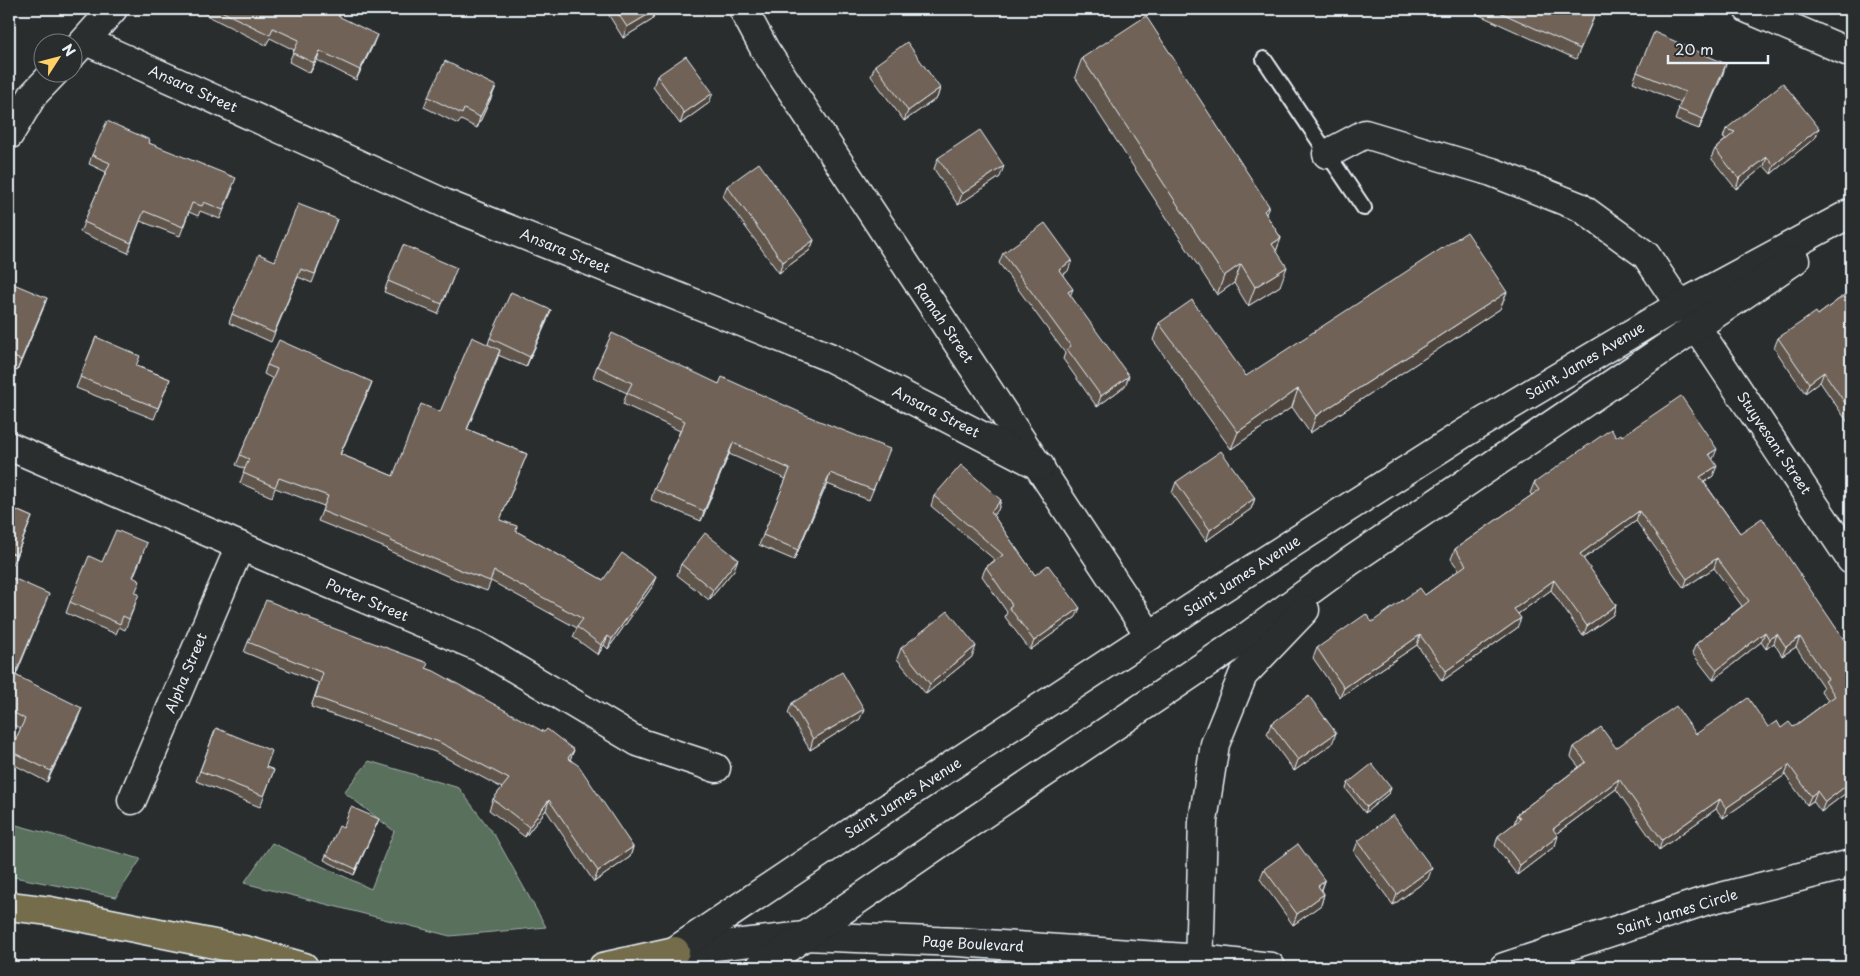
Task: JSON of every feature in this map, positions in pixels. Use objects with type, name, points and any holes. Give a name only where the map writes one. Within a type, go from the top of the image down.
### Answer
[{"type":"highway","points":[[9,906],[50,911],[244,950],[304,967]]},
{"type":"highway","points":[[603,967],[675,951]]},
{"type":"street","points":[[82,45],[113,9]]},
{"type":"street","name":"Ramah Street","points":[[742,9],[765,50],[1150,636]]},
{"type":"street","points":[[1748,9],[1851,53]]},
{"type":"street","name":"Ansara Street","points":[[82,49],[446,204],[829,357],[1040,466]]},
{"type":"street","points":[[9,135],[33,95],[46,82]]},
{"type":"street","points":[[1327,154],[1366,134],[1492,172],[1580,207],[1646,255],[1680,306]]},
{"type":"street","name":"Saint James Avenue","points":[[650,967],[899,800],[1466,432],[1680,306],[1851,213]]},
{"type":"street","points":[[760,967],[1245,638],[1349,562],[1697,328],[1851,220]]},
{"type":"street","name":"Stuyvesant Street","points":[[1697,328],[1851,560]]},
{"type":"street","name":"Porter Street","points":[[9,446],[479,647],[638,742],[716,768]]},
{"type":"street","name":"Alpha Street","points":[[132,800],[240,546]]},
{"type":"street","points":[[1199,963],[1203,821],[1215,744],[1244,675],[1349,562]]},
{"type":"street","name":"Saint James Circle","points":[[1504,967],[1705,901],[1851,864]]},
{"type":"street","name":"Page Boulevard","points":[[675,951],[805,936],[958,942],[1199,963],[1271,967]]},
{"type":"lane","points":[[1264,58],[1364,208]]},
{"type":"green space","points":[[369,761],[459,788],[495,836],[546,927],[450,936],[244,883],[272,843],[371,889],[394,831],[344,792]]},
{"type":"green space","points":[[9,823],[141,859],[116,897],[9,876]]},
{"type":"building","points":[[217,9],[342,9],[338,16],[377,35],[360,70],[320,51],[314,63],[293,53],[299,40],[273,28],[270,35]]},
{"type":"building","points":[[615,9],[655,9],[656,10],[627,27]]},
{"type":"building","points":[[1493,9],[1595,9],[1597,10],[1580,49]]},
{"type":"building","points":[[1146,16],[1269,206],[1264,211],[1281,238],[1272,244],[1287,267],[1255,287],[1241,264],[1224,276],[1082,58]]},
{"type":"building","points":[[1654,32],[1726,64],[1703,119],[1678,109],[1685,92],[1637,72]]},
{"type":"building","points":[[907,42],[940,88],[908,111],[875,65]]},
{"type":"building","points":[[686,56],[713,93],[684,113],[657,76]]},
{"type":"building","points":[[445,61],[496,86],[480,117],[464,109],[462,114],[428,97]]},
{"type":"building","points":[[1783,83],[1819,128],[1774,165],[1767,157],[1739,179],[1715,149],[1735,132],[1726,129]]},
{"type":"building","points":[[107,121],[150,140],[149,143],[236,178],[223,210],[204,202],[202,206],[192,203],[183,227],[144,211],[131,243],[84,222],[110,163],[92,155]]},
{"type":"building","points":[[980,130],[1004,166],[962,194],[938,158]]},
{"type":"building","points":[[759,163],[814,240],[783,262],[727,186]]},
{"type":"building","points":[[298,204],[337,219],[315,274],[301,269],[274,333],[232,314],[259,254],[275,261]]},
{"type":"building","points":[[1045,223],[1072,260],[1059,270],[1073,289],[1068,292],[1129,376],[1101,396],[1067,349],[1071,346],[1003,253]]},
{"type":"building","points":[[1467,232],[1507,292],[1316,416],[1298,389],[1238,432],[1159,323],[1192,300],[1246,376]]},
{"type":"building","points":[[403,245],[457,268],[442,304],[388,281]]},
{"type":"building","points":[[9,282],[47,298],[21,360],[9,355]]},
{"type":"building","points":[[1851,290],[1851,412],[1824,372],[1809,383],[1778,338],[1816,312],[1818,315]]},
{"type":"building","points":[[511,292],[551,310],[530,357],[490,338]]},
{"type":"building","points":[[612,333],[719,384],[722,377],[817,420],[890,449],[873,490],[830,473],[798,550],[763,535],[790,469],[733,443],[704,511],[654,489],[685,421],[627,393],[632,383],[597,366]]},
{"type":"building","points":[[96,337],[140,356],[136,366],[170,379],[158,408],[80,377]]},
{"type":"building","points":[[472,337],[500,350],[467,429],[527,454],[500,520],[517,526],[516,531],[603,580],[622,553],[656,577],[612,639],[608,636],[601,645],[577,627],[583,619],[494,571],[490,581],[463,571],[322,511],[328,496],[279,478],[275,487],[243,473],[249,459],[240,455],[277,369],[267,365],[279,340],[372,382],[340,454],[393,476],[421,404],[440,412]]},
{"type":"building","points":[[1681,396],[1717,449],[1709,454],[1717,466],[1700,477],[1740,533],[1762,518],[1851,650],[1851,782],[1825,802],[1817,791],[1811,796],[1789,765],[1726,808],[1720,799],[1662,840],[1619,779],[1553,829],[1558,836],[1520,865],[1498,836],[1520,819],[1517,814],[1586,762],[1574,747],[1601,727],[1616,748],[1676,706],[1696,734],[1748,698],[1768,727],[1777,721],[1781,728],[1789,722],[1793,727],[1835,696],[1825,681],[1828,679],[1800,637],[1786,647],[1777,634],[1769,639],[1765,632],[1717,670],[1696,644],[1749,601],[1717,558],[1687,579],[1639,511],[1580,554],[1616,605],[1587,626],[1554,580],[1514,609],[1521,618],[1446,671],[1420,635],[1344,688],[1317,648],[1366,614],[1372,622],[1420,588],[1425,595],[1466,565],[1455,549],[1539,490],[1534,483],[1611,429],[1616,437],[1621,434],[1622,436]]},
{"type":"building","points":[[1221,451],[1255,498],[1210,530],[1176,482]]},
{"type":"building","points":[[961,465],[1001,500],[991,512],[1035,575],[1048,565],[1080,608],[1034,641],[1009,607],[1012,605],[986,567],[1003,555],[934,496]]},
{"type":"building","points":[[9,507],[32,517],[16,555],[9,552]]},
{"type":"building","points":[[116,530],[147,543],[133,577],[140,581],[135,593],[139,594],[129,619],[123,616],[120,624],[70,602],[89,556],[102,562]]},
{"type":"building","points":[[705,533],[738,559],[713,590],[681,564]]},
{"type":"building","points":[[13,578],[49,594],[15,675],[82,708],[51,771],[10,751],[25,719],[9,710],[9,586]]},
{"type":"building","points":[[266,600],[311,618],[311,620],[428,663],[426,668],[544,732],[547,729],[574,750],[568,758],[579,766],[633,847],[598,871],[549,800],[529,827],[493,799],[509,779],[439,742],[315,697],[323,673],[248,642]]},
{"type":"building","points":[[948,611],[976,646],[930,684],[901,648]]},
{"type":"building","points":[[842,672],[864,709],[813,739],[792,703]]},
{"type":"building","points":[[1309,696],[1336,733],[1298,760],[1271,724]]},
{"type":"building","points":[[216,728],[272,751],[266,767],[274,770],[264,796],[200,771]]},
{"type":"building","points":[[1372,764],[1391,788],[1367,807],[1348,783]]},
{"type":"building","points":[[351,807],[379,819],[356,869],[326,855],[339,826],[343,828]]},
{"type":"building","points":[[1393,815],[1432,868],[1397,894],[1358,841]]},
{"type":"building","points":[[1298,844],[1325,881],[1318,886],[1324,894],[1297,914],[1264,869]]}]
